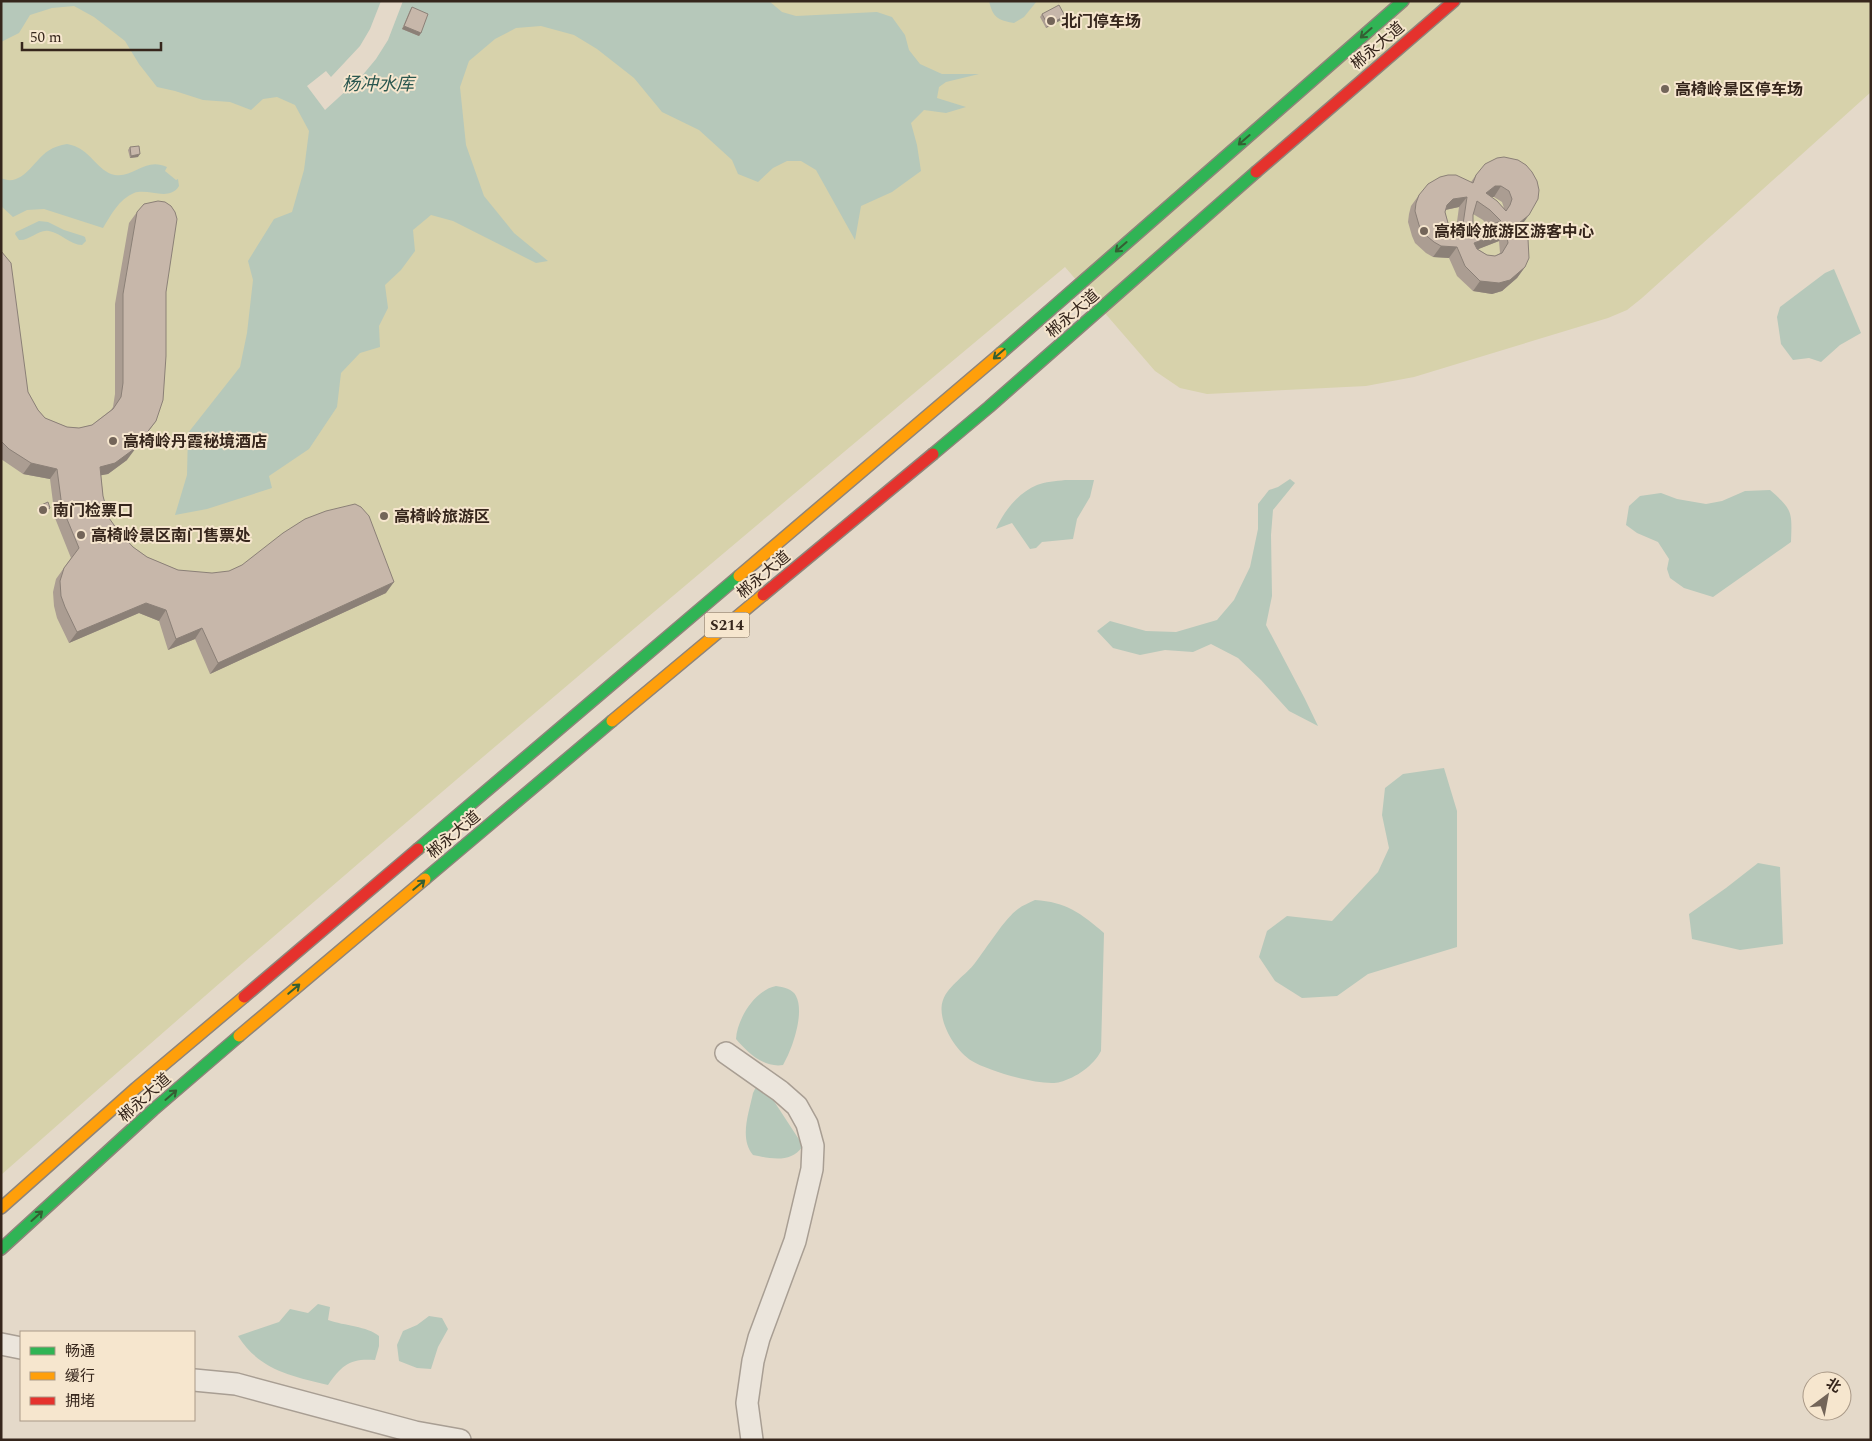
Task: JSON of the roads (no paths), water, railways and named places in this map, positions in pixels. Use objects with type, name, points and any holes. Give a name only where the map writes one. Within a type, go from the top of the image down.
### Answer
[{"type":"highway","name":"郴永大道","points":[[1,1208],[144,1099],[1403,1]]},
{"type":"highway","name":"郴永大道","points":[[1,1249],[144,1099],[220,1052],[664,677],[989,407],[1336,102],[1454,1]]},
{"type":"street","points":[[726,1053],[780,1091],[797,1106],[807,1124],[813,1146],[812,1169],[795,1241],[759,1338],[753,1361],[748,1403],[752,1440]]},
{"type":"street","points":[[1,1344],[20,1348]]},
{"type":"street","points":[[195,1380],[236,1384],[416,1432],[460,1440]]},
{"type":"water","name":"杨冲水库","points":[[1,1],[769,1],[782,12],[796,16],[877,12],[892,17],[905,35],[909,50],[920,64],[942,74],[979,74],[946,82],[939,87],[937,98],[966,107],[946,113],[924,110],[911,123],[921,171],[892,192],[861,206],[855,240],[816,170],[801,161],[787,161],[773,168],[758,182],[738,174],[732,160],[699,130],[662,112],[634,78],[597,49],[574,35],[541,26],[516,28],[495,39],[469,61],[460,87],[466,145],[484,196],[514,233],[548,261],[536,263],[453,221],[431,215],[413,230],[415,251],[401,270],[385,285],[388,308],[379,326],[380,347],[360,353],[341,373],[337,407],[309,449],[269,476],[272,488],[207,509],[175,515],[187,475],[188,433],[240,367],[247,333],[253,280],[248,261],[274,219],[292,212],[304,170],[309,131],[295,105],[277,97],[263,99],[251,110],[230,102],[203,100],[157,87],[139,64],[125,41],[94,17],[74,6],[52,8],[30,15],[19,33],[1,42]]},
{"type":"water","points":[[989,1],[1037,1],[1024,17],[1014,23],[1004,21],[994,15]]},
{"type":"water","points":[[67,144],[82,150],[103,169],[115,175],[128,174],[152,164],[167,167],[165,171],[176,180],[178,179],[179,186],[175,191],[164,194],[134,193],[124,199],[116,208],[103,228],[44,209],[27,210],[13,217],[1,206],[1,178],[8,180],[21,176],[48,151],[57,146]]},
{"type":"water","points":[[39,221],[48,222],[83,236],[86,241],[82,245],[78,244],[49,231],[19,240],[15,234],[16,232]]},
{"type":"water","points":[[1834,269],[1861,333],[1840,345],[1821,362],[1809,358],[1793,360],[1781,344],[1777,317],[1780,307],[1825,273]]},
{"type":"water","points":[[1290,479],[1295,483],[1273,510],[1271,535],[1272,596],[1266,625],[1318,726],[1289,711],[1238,658],[1211,644],[1193,652],[1165,650],[1140,655],[1113,648],[1097,631],[1110,621],[1146,631],[1176,632],[1217,620],[1234,600],[1250,567],[1258,529],[1258,504],[1269,490],[1278,487]]},
{"type":"water","points":[[1065,480],[1094,480],[1090,497],[1077,519],[1073,539],[1042,542],[1036,548],[1030,549],[1012,523],[996,529],[1007,509],[1030,488],[1040,484]]},
{"type":"water","points":[[1770,490],[1783,502],[1790,512],[1791,542],[1713,597],[1684,588],[1670,578],[1667,569],[1669,559],[1658,542],[1637,533],[1626,525],[1629,506],[1640,496],[1661,493],[1677,499],[1706,504],[1722,501],[1745,491]]},
{"type":"water","points":[[1444,768],[1457,811],[1457,947],[1368,974],[1337,996],[1302,998],[1275,981],[1259,957],[1267,931],[1287,916],[1332,921],[1378,872],[1389,848],[1382,815],[1385,788],[1403,774]]},
{"type":"water","points":[[1758,863],[1780,867],[1783,944],[1740,950],[1692,939],[1689,914]]},
{"type":"water","points":[[1035,900],[1064,906],[1080,914],[1104,933],[1101,1051],[1089,1066],[1078,1074],[1066,1080],[1052,1083],[1016,1077],[972,1061],[959,1050],[948,1034],[942,1016],[943,1000],[953,985],[972,967],[1013,913]]},
{"type":"water","points":[[776,986],[788,989],[795,994],[799,1012],[796,1031],[783,1065],[763,1062],[736,1039],[744,1014],[754,999],[761,993]]},
{"type":"water","points":[[762,1086],[768,1092],[800,1141],[802,1147],[792,1156],[779,1158],[753,1155],[749,1148],[746,1125],[753,1093],[756,1087]]},
{"type":"water","points":[[318,1304],[330,1307],[328,1320],[362,1328],[379,1336],[379,1346],[375,1360],[359,1360],[347,1364],[328,1385],[277,1370],[256,1357],[238,1336],[279,1322],[290,1309],[308,1313]]},
{"type":"water","points":[[429,1316],[442,1318],[448,1329],[438,1347],[431,1369],[417,1368],[399,1361],[397,1345],[403,1331],[417,1325]]},
{"type":"place","name":"北门停车场","points":[[1051,21]]},
{"type":"place","name":"高椅岭景区停车场","points":[[1665,89]]},
{"type":"place","name":"高椅岭旅游区游客中心","points":[[1424,231]]},
{"type":"place","name":"高椅岭丹霞秘境酒店","points":[[113,441]]},
{"type":"place","name":"南门检票口","points":[[43,510]]},
{"type":"place","name":"高椅岭旅游区","points":[[384,516]]},
{"type":"place","name":"高椅岭景区南门售票处","points":[[81,535]]}]
